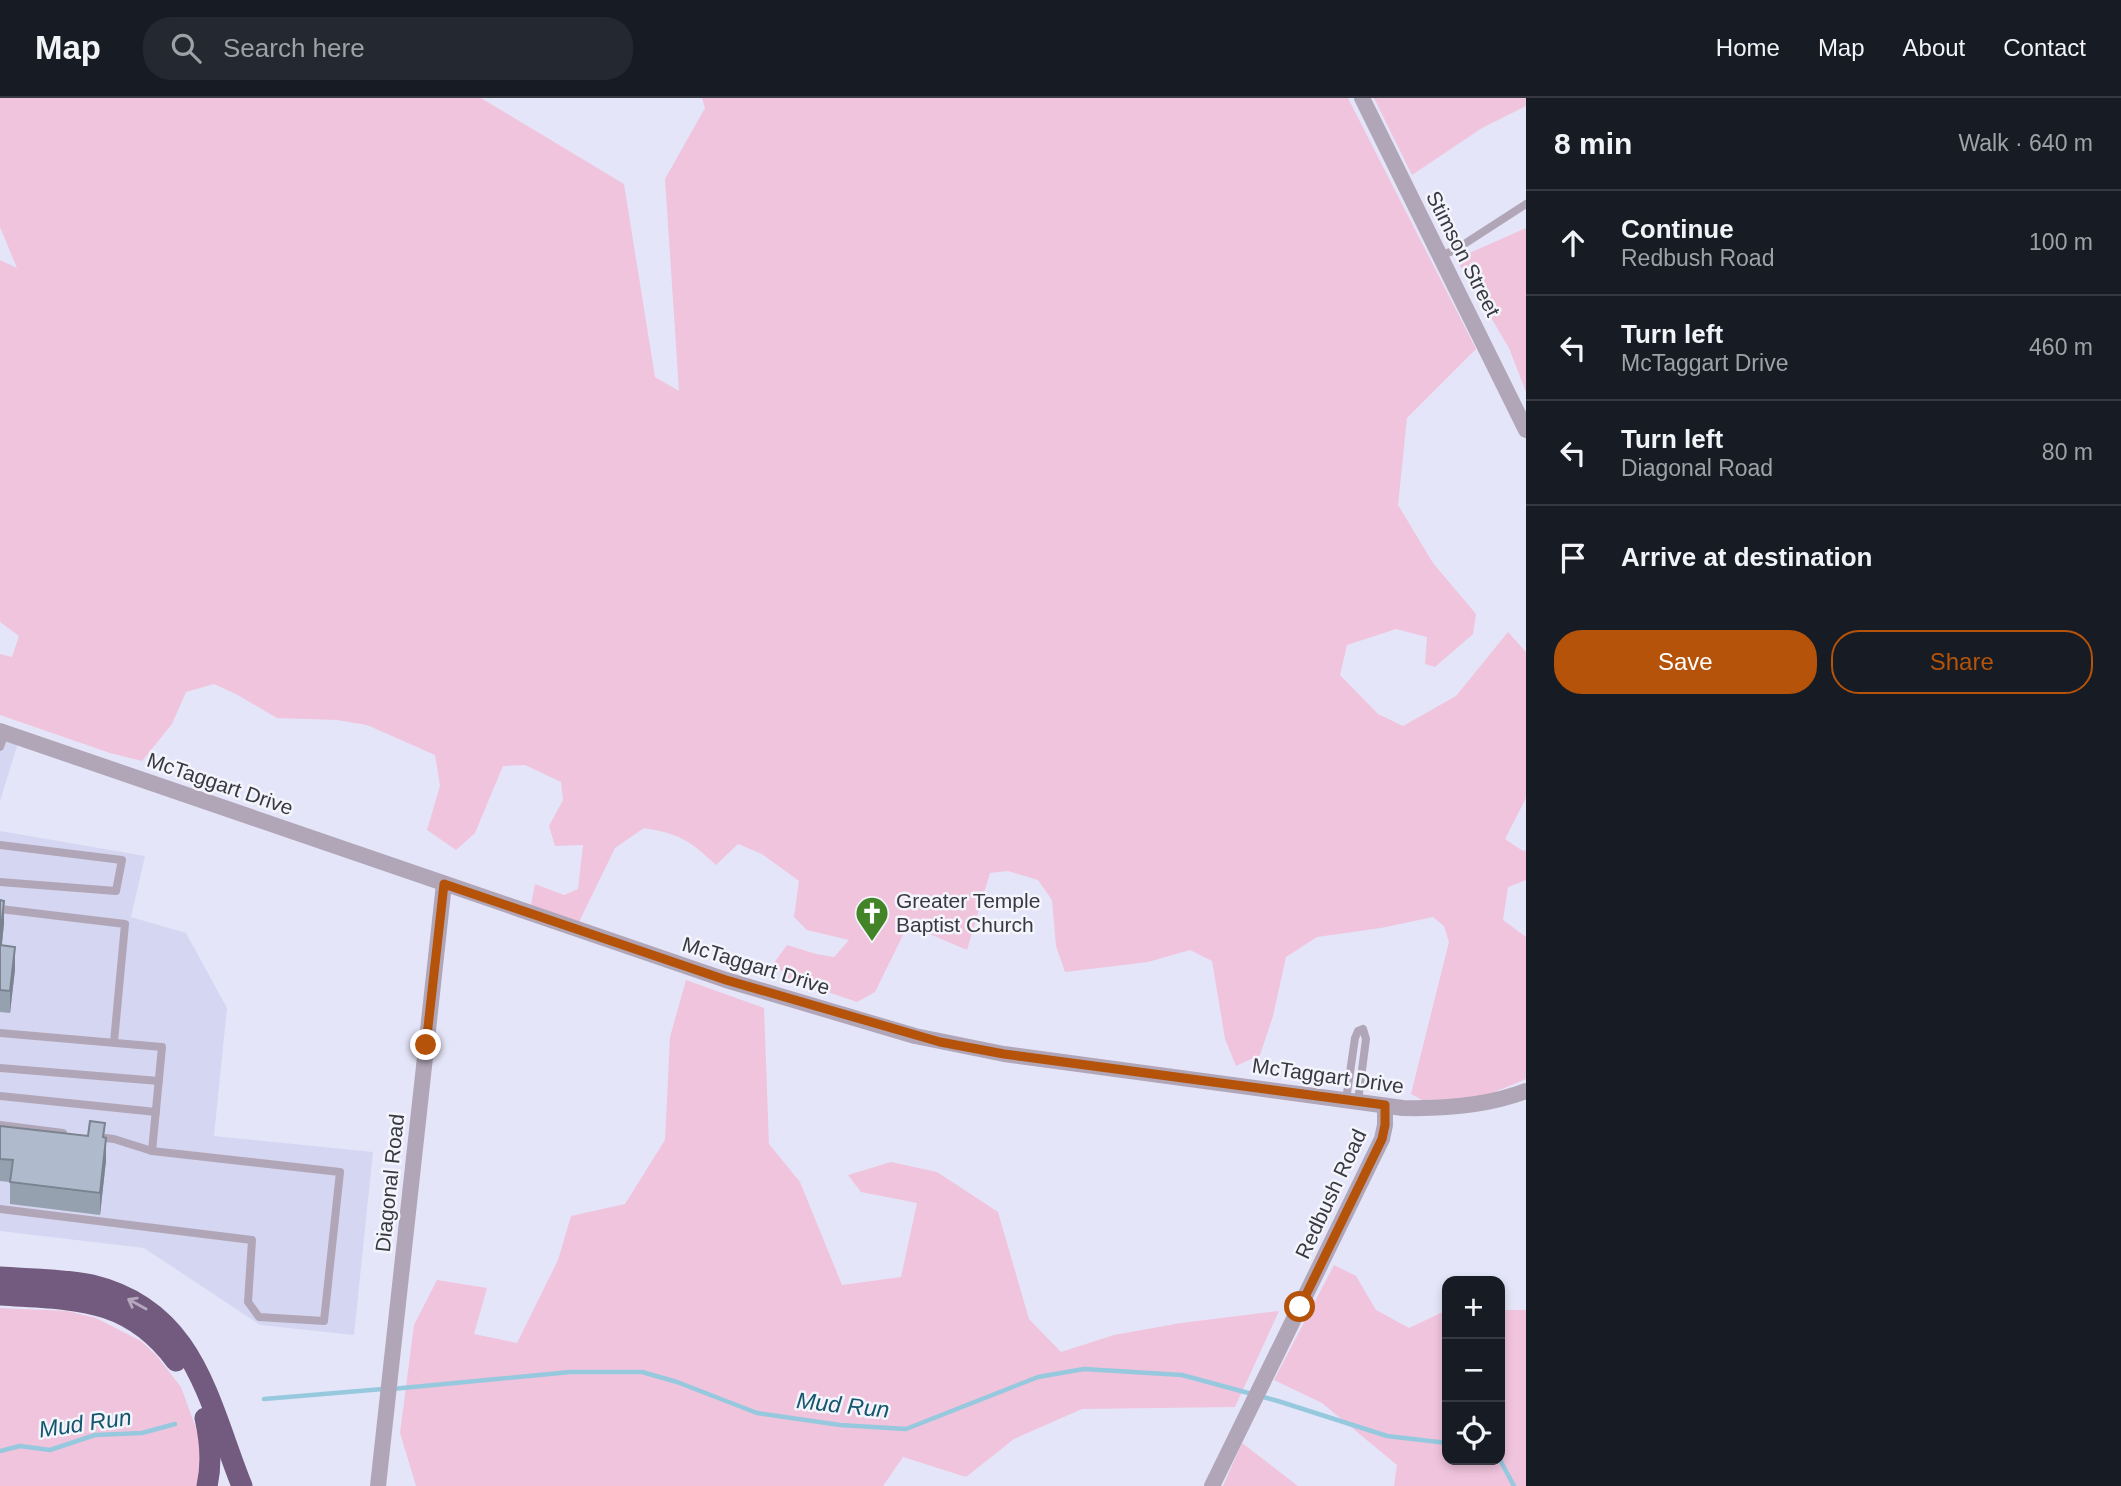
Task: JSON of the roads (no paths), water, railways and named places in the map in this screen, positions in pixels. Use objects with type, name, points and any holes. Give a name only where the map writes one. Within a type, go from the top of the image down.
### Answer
[{"type":"highway","points":[[0,1277],[91,1285],[127,1298],[153,1313],[174,1335],[201,1377],[242,1486]]},
{"type":"highway","points":[[0,1295],[89,1302],[139,1323],[163,1343],[192,1385],[202,1407],[209,1434],[210,1463],[207,1486]]},
{"type":"street","name":"Stimson Street","points":[[1362,98],[1526,430]]},
{"type":"street","name":"McTaggart Drive","points":[[2,737],[726,980],[940,1042],[1004,1054],[1385,1105],[1427,1108],[1460,1106],[1526,1091]]},
{"type":"street","name":"Diagonal Road","points":[[378,1486],[444,884]]},
{"type":"street","name":"Redbush Road","points":[[1212,1486],[1382,1139],[1385,1105]]},
{"type":"lane","points":[[1440,256],[1455,250],[1526,204]]},
{"type":"lane","points":[[0,845],[122,860],[116,891],[0,882]]},
{"type":"lane","points":[[0,909],[125,924],[114,1042]]},
{"type":"lane","points":[[1363,1029],[1366,1039],[1352,1101],[1355,1038],[1358,1031],[1363,1029]]},
{"type":"lane","points":[[0,1033],[162,1047],[152,1151]]},
{"type":"lane","points":[[0,1068],[159,1081]]},
{"type":"lane","points":[[0,1096],[156,1112]]},
{"type":"lane","points":[[0,1125],[76,1135]]},
{"type":"lane","points":[[0,1209],[252,1240],[248,1302],[259,1317],[324,1321],[340,1172],[152,1151],[114,1139],[89,1136]]},
{"type":"waterway","name":"Mud Run","points":[[392,1389],[570,1372],[642,1372],[677,1382],[757,1413],[840,1425],[906,1429],[1038,1377],[1084,1369],[1182,1375],[1278,1401],[1387,1436],[1442,1442]]},
{"type":"waterway","name":"Mud Run","points":[[264,1399],[383,1389]]},
{"type":"waterway","name":"Mud Run","points":[[0,1451],[20,1446],[50,1450],[95,1435],[142,1433],[175,1424]]},
{"type":"waterway","name":"Mud Run","points":[[1503,1465],[1514,1486]]},
{"type":"place","name":"Greater Temple Baptist Church","points":[[872,943]]}]
